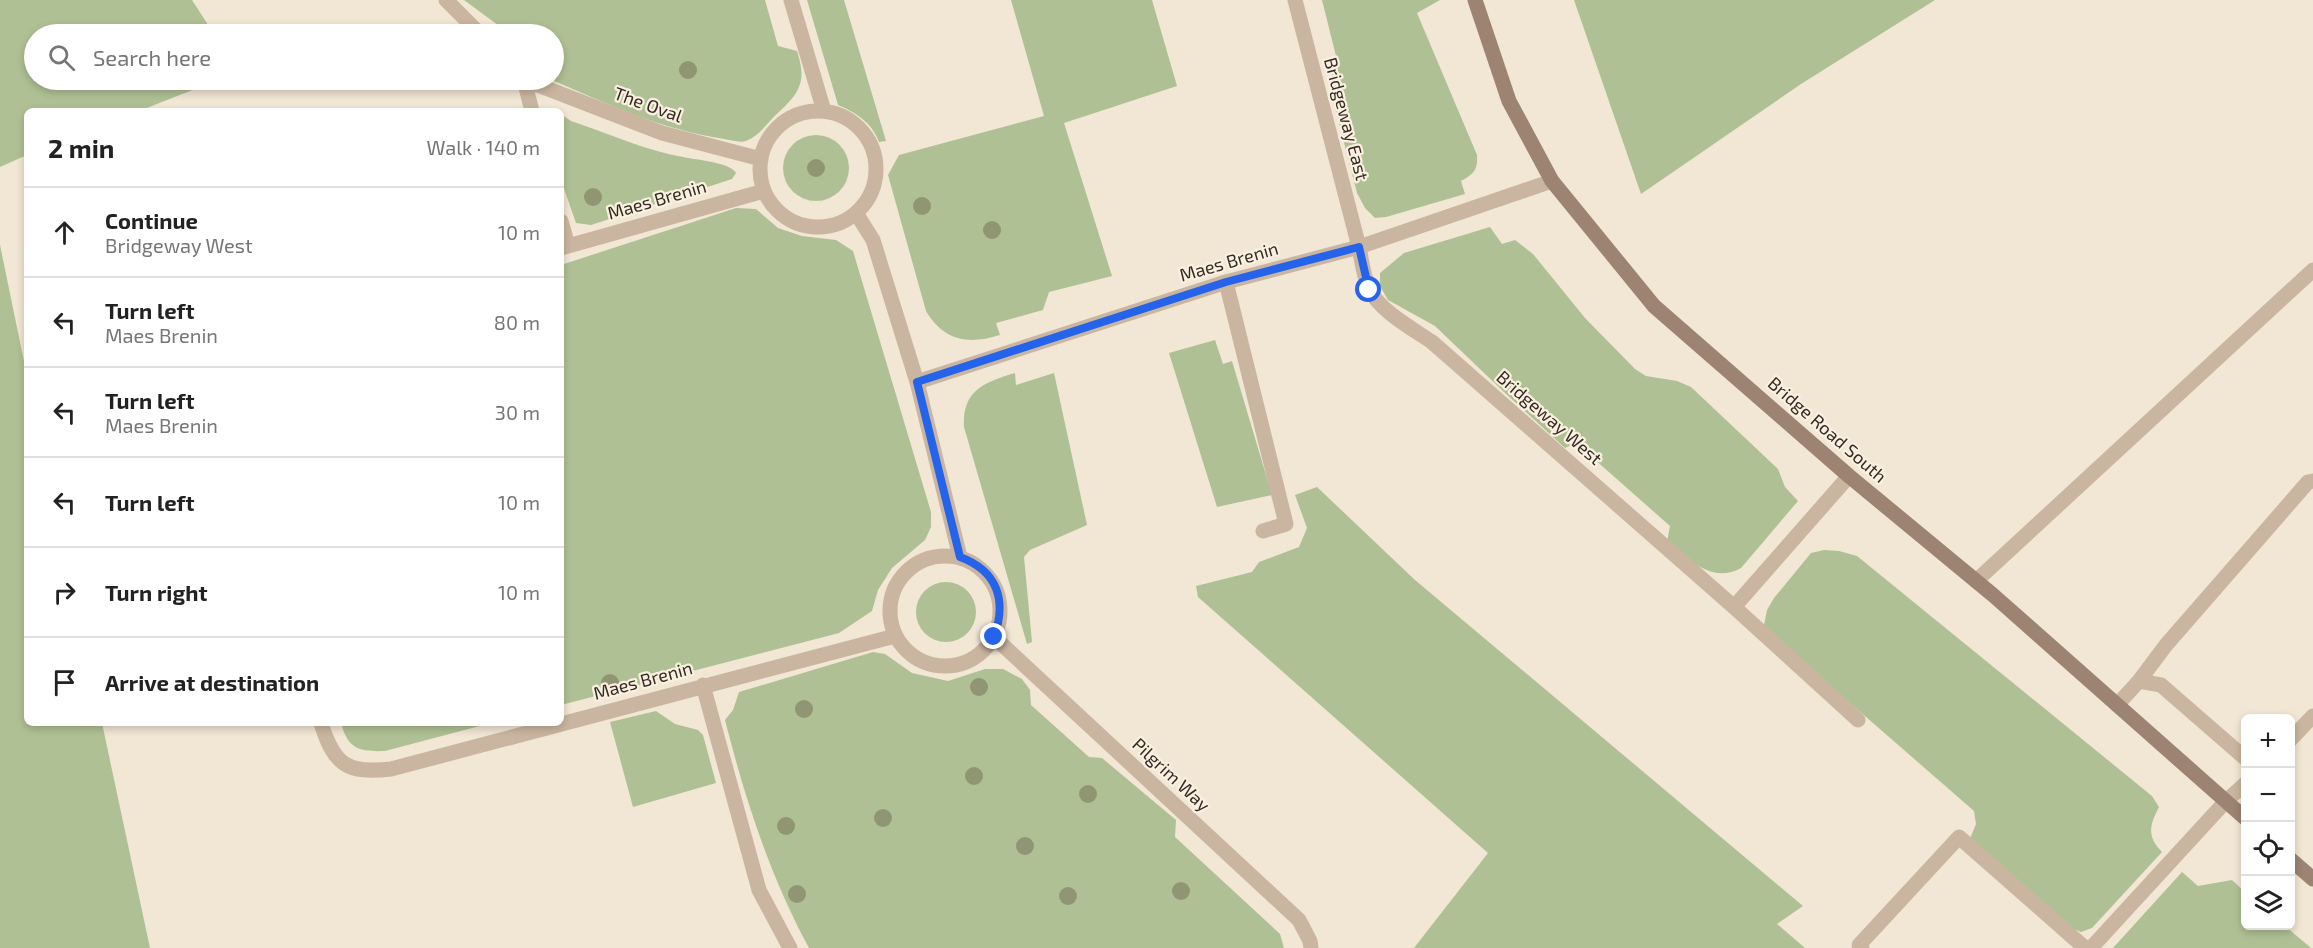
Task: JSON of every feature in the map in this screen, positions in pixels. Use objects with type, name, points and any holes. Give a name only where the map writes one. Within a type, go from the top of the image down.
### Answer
[{"type":"street","points":[[446,0],[470,24]]},
{"type":"street","points":[[792,0],[824,111]]},
{"type":"street","name":"Bridgeway East","points":[[1295,0],[1359,247]]},
{"type":"street","name":"Bridge Road South","points":[[1475,0],[1509,101],[1552,181],[1654,306],[1849,476],[1976,581],[2241,814]]},
{"type":"street","name":"The Oval","points":[[527,90],[531,108]]},
{"type":"street","name":"The Oval","points":[[550,90],[662,133],[761,159]]},
{"type":"street","points":[[824,111],[843,116],[859,128],[871,144],[876,164],[875,182],[867,199],[856,213],[831,225],[822,227],[804,225],[788,218],[774,206],[764,190],[760,173],[761,159],[771,135],[786,121],[804,112],[824,111]]},
{"type":"street","name":"Maes Brenin","points":[[917,382],[1226,282],[1359,247],[1552,181]]},
{"type":"street","name":"Maes Brenin","points":[[564,247],[764,190]]},
{"type":"street","points":[[856,213],[873,240],[917,382],[960,557]]},
{"type":"street","name":"Bridgeway West","points":[[1359,247],[1369,290],[1380,304],[1432,342],[1734,607],[1858,720]]},
{"type":"street","points":[[1976,581],[2313,270]]},
{"type":"street","points":[[1226,282],[1286,524],[1263,531]]},
{"type":"street","points":[[1734,607],[1849,476]]},
{"type":"street","points":[[2117,705],[2308,482],[2313,481]]},
{"type":"street","points":[[945,555],[960,557],[979,566],[998,591],[1001,606],[1000,622],[994,637],[984,651],[970,661],[953,666],[935,666],[919,660],[906,650],[895,636],[890,604],[894,589],[902,575],[914,565],[929,558],[945,555]]},
{"type":"street","name":"Maes Brenin","points":[[564,723],[895,636]]},
{"type":"street","name":"Pilgrim Way","points":[[994,637],[1299,920],[1310,941],[1311,948]]},
{"type":"street","points":[[2139,681],[2161,686],[2241,755]]},
{"type":"street","points":[[703,685],[759,890],[790,948]]},
{"type":"street","points":[[2295,735],[2313,716]]},
{"type":"street","name":"Maes Brenin","points":[[322,726],[336,758],[349,767],[371,772],[391,770],[553,726]]},
{"type":"street","points":[[2091,948],[2241,788]]},
{"type":"street","points":[[1862,948],[1859,945],[1959,837],[2085,948]]},
{"type":"street","points":[[2295,863],[2313,879]]},
{"type":"green space","points":[[0,0],[192,0],[208,24],[24,24],[24,90],[193,90],[147,108],[24,108],[24,156],[0,167]]},
{"type":"green space","points":[[464,0],[765,0],[778,46],[797,51],[801,69],[800,84],[787,104],[760,132],[746,141],[701,135],[657,123],[564,85],[564,24],[496,24]]},
{"type":"green space","points":[[807,0],[844,0],[886,141],[879,142],[863,119],[838,105]]},
{"type":"green space","points":[[1011,0],[1152,0],[1177,86],[1064,123],[1112,276],[1049,292],[1043,310],[996,323],[1000,335],[967,340],[941,329],[926,311],[888,175],[899,155],[1044,116]]},
{"type":"green space","points":[[1322,0],[1440,0],[1417,13],[1477,155],[1474,171],[1461,181],[1465,194],[1386,217],[1375,218],[1365,208],[1357,193],[1329,84],[1337,60]]},
{"type":"green space","points":[[1574,0],[1935,0],[1801,84],[1641,194]]},
{"type":"green space","points":[[564,116],[571,121],[641,146],[720,164],[733,169],[736,173],[732,179],[591,225],[576,223],[564,189]]},
{"type":"green space","points":[[809,135],[823,135],[835,140],[844,149],[849,168],[847,181],[840,192],[823,201],[809,201],[797,196],[788,187],[783,175],[783,161],[788,149],[797,140]]},
{"type":"green space","points":[[736,208],[756,209],[778,228],[802,236],[836,240],[853,251],[931,512],[931,527],[925,540],[892,568],[878,590],[872,611],[839,633],[564,704],[564,264]]},
{"type":"green space","points":[[1490,227],[1502,244],[1515,240],[1533,254],[1585,318],[1635,369],[1646,376],[1677,381],[1691,387],[1778,469],[1785,487],[1798,501],[1741,568],[1730,572],[1711,572],[1684,556],[1667,542],[1670,526],[1576,443],[1565,448],[1435,326],[1388,300],[1380,286],[1380,273],[1404,253]]},
{"type":"green space","points":[[0,245],[24,361],[24,726],[103,726],[150,948],[0,948]]},
{"type":"green space","points":[[1215,340],[1223,364],[1232,361],[1272,495],[1217,507],[1169,353]]},
{"type":"green space","points":[[1015,373],[1016,385],[1054,373],[1087,525],[1030,550],[1024,557],[1032,642],[1027,644],[964,427],[964,414],[971,396],[985,384]]},
{"type":"green space","points":[[1317,487],[1415,580],[1803,906],[1777,924],[1805,948],[1414,948],[1488,853],[1198,597],[1196,586],[1252,572],[1259,562],[1299,547],[1307,528],[1295,495]]},
{"type":"green space","points":[[1824,550],[1857,556],[2152,796],[2159,807],[2151,831],[2157,847],[2162,852],[2092,928],[2081,932],[2067,926],[1969,841],[1976,824],[1974,811],[1772,635],[1764,625],[1767,610],[1774,598],[1811,553]]},
{"type":"green space","points":[[946,582],[963,587],[971,595],[976,612],[971,629],[963,637],[946,642],[929,637],[921,629],[916,612],[921,595],[929,587]]},
{"type":"green space","points":[[873,652],[885,654],[912,673],[948,681],[985,669],[1003,669],[1022,679],[1030,690],[1031,705],[1089,757],[1102,758],[1176,820],[1175,837],[1280,934],[1284,948],[809,948],[782,893],[760,837],[725,720],[733,710],[739,692]]},
{"type":"green space","points":[[656,711],[675,724],[698,730],[703,735],[716,783],[633,807],[610,722]]},
{"type":"green space","points":[[342,726],[480,726],[385,751],[368,751],[356,747],[351,744]]},
{"type":"green space","points":[[2182,872],[2198,886],[2232,880],[2241,888],[2241,930],[2290,930],[2311,948],[2113,948]]},
{"type":"route","points":[[994,637],[1000,622],[1001,606],[998,591],[979,566],[960,557],[917,382],[1226,282],[1359,247],[1369,290]]}]
